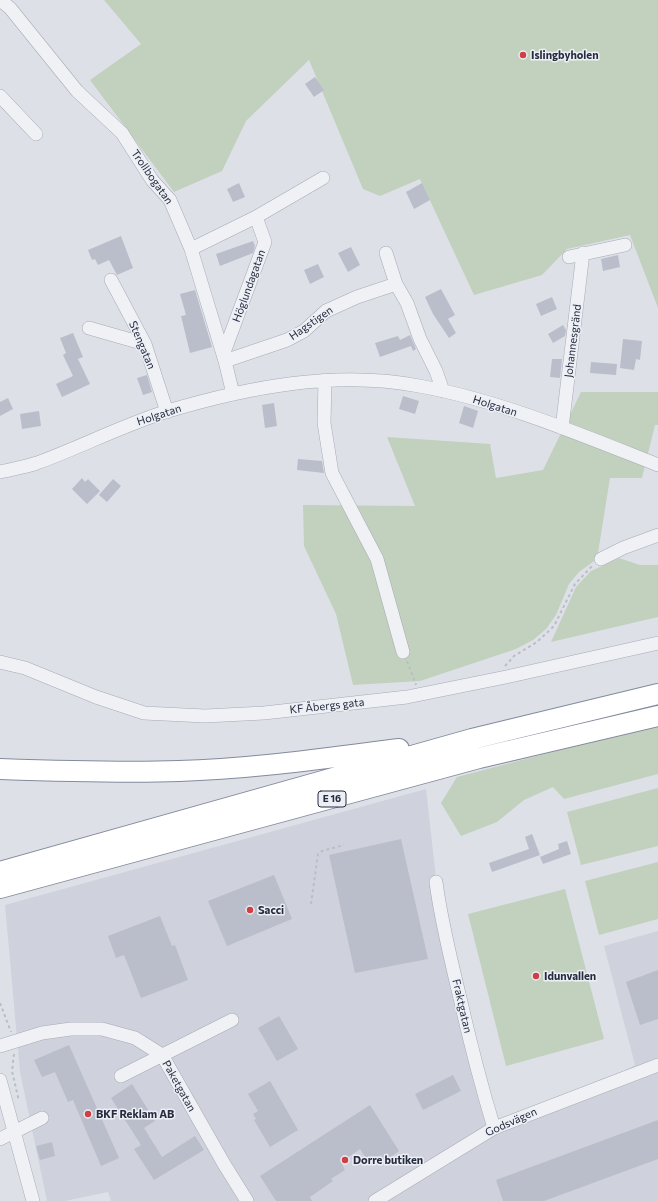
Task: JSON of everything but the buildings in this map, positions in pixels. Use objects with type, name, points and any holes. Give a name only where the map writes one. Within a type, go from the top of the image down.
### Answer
[{"type":"highway","name":"E 16","points":[[3,879],[472,739],[658,694]]},
{"type":"highway","name":"E 16","points":[[3,879],[479,758],[658,716]]},
{"type":"highway","points":[[0,769],[82,772],[178,771],[260,766],[472,739]]},
{"type":"street","name":"Trollbogatan","points":[[0,0],[10,8],[77,91],[122,133],[152,180],[170,200],[191,249],[224,358],[233,394]]},
{"type":"street","points":[[0,96],[36,134]]},
{"type":"street","points":[[191,249],[256,217],[323,178]]},
{"type":"street","name":"Höglundagatan","points":[[224,358],[265,242],[256,217]]},
{"type":"street","points":[[570,257],[624,245]]},
{"type":"street","points":[[386,253],[396,284],[407,302],[420,339],[436,371],[443,391]]},
{"type":"street","name":"Johannesgränd","points":[[562,428],[583,253]]},
{"type":"street","name":"Stengatan","points":[[111,280],[145,344],[167,412]]},
{"type":"street","name":"Hagstigen","points":[[224,358],[287,340],[304,331],[326,311],[357,297],[396,284]]},
{"type":"street","points":[[88,328],[145,344]]},
{"type":"street","points":[[325,380],[324,423],[332,473],[377,559],[403,652]]},
{"type":"street","name":"Holgatan","points":[[0,472],[36,463],[95,438],[167,412],[233,394],[325,380],[384,382],[443,391],[470,398],[562,428],[658,465]]},
{"type":"street","points":[[601,559],[623,548],[658,535]]},
{"type":"street","name":"KF Åbergs gata","points":[[0,662],[25,668],[96,697],[144,713],[205,716],[264,713],[407,697],[506,677],[658,643]]},
{"type":"street","name":"Fraktgatan","points":[[436,882],[440,914],[455,980],[480,1083],[494,1128]]},
{"type":"street","points":[[121,1076],[232,1020]]},
{"type":"street","name":"Paketgatan","points":[[6,1044],[42,1033],[71,1029],[102,1029],[135,1038],[162,1055],[224,1164],[247,1201]]},
{"type":"street","name":"Godsvägen","points":[[374,1201],[494,1128],[658,1065]]},
{"type":"street","points":[[0,1080],[33,1201]]},
{"type":"street","points":[[0,1139],[42,1118]]},
{"type":"path","points":[[503,667],[514,656],[538,642],[554,626],[575,584],[589,568],[601,559]]},
{"type":"path","points":[[403,652],[417,688]]},
{"type":"path","points":[[311,904],[318,854],[322,851],[344,845]]},
{"type":"path","points":[[0,1003],[0,1008],[10,1028],[6,1044]]},
{"type":"shaded area","points":[[426,789],[440,914],[495,1128],[589,1090],[635,1065],[604,946],[658,931],[658,1201],[111,1201],[108,1192],[65,1201],[47,1201],[20,1072],[5,905]]},
{"type":"green space","points":[[104,0],[658,0],[658,308],[630,235],[567,249],[542,275],[474,295],[420,179],[380,196],[363,189],[309,60],[246,121],[222,171],[174,192],[90,80],[141,44]]},
{"type":"green space","points":[[581,392],[658,392],[658,425],[655,425],[642,478],[610,478],[597,559],[579,572],[569,584],[556,615],[546,629],[533,640],[516,649],[420,681],[353,685],[336,614],[304,546],[303,505],[415,506],[387,437],[490,444],[496,478],[543,470]]},
{"type":"green space","points":[[619,558],[640,565],[658,565],[658,617],[551,642],[576,587],[591,571]]},
{"type":"green space","points":[[658,726],[658,774],[564,799],[553,787],[524,800],[497,822],[461,836],[441,803],[457,777]]},
{"type":"green space","points":[[658,788],[658,846],[581,865],[567,812]]},
{"type":"green space","points":[[658,862],[658,919],[599,935],[585,881]]},
{"type":"green space","name":"Idunvallen","points":[[565,889],[604,1039],[506,1066],[468,914]]},
{"type":"place","name":"Islingbyholen","points":[[523,55]]},
{"type":"place","name":"Sacci","points":[[250,910]]},
{"type":"place","name":"Idunvallen","points":[[536,976]]},
{"type":"place","name":"BKF Reklam AB","points":[[88,1114]]},
{"type":"place","name":"Dorre butiken","points":[[345,1160]]}]
